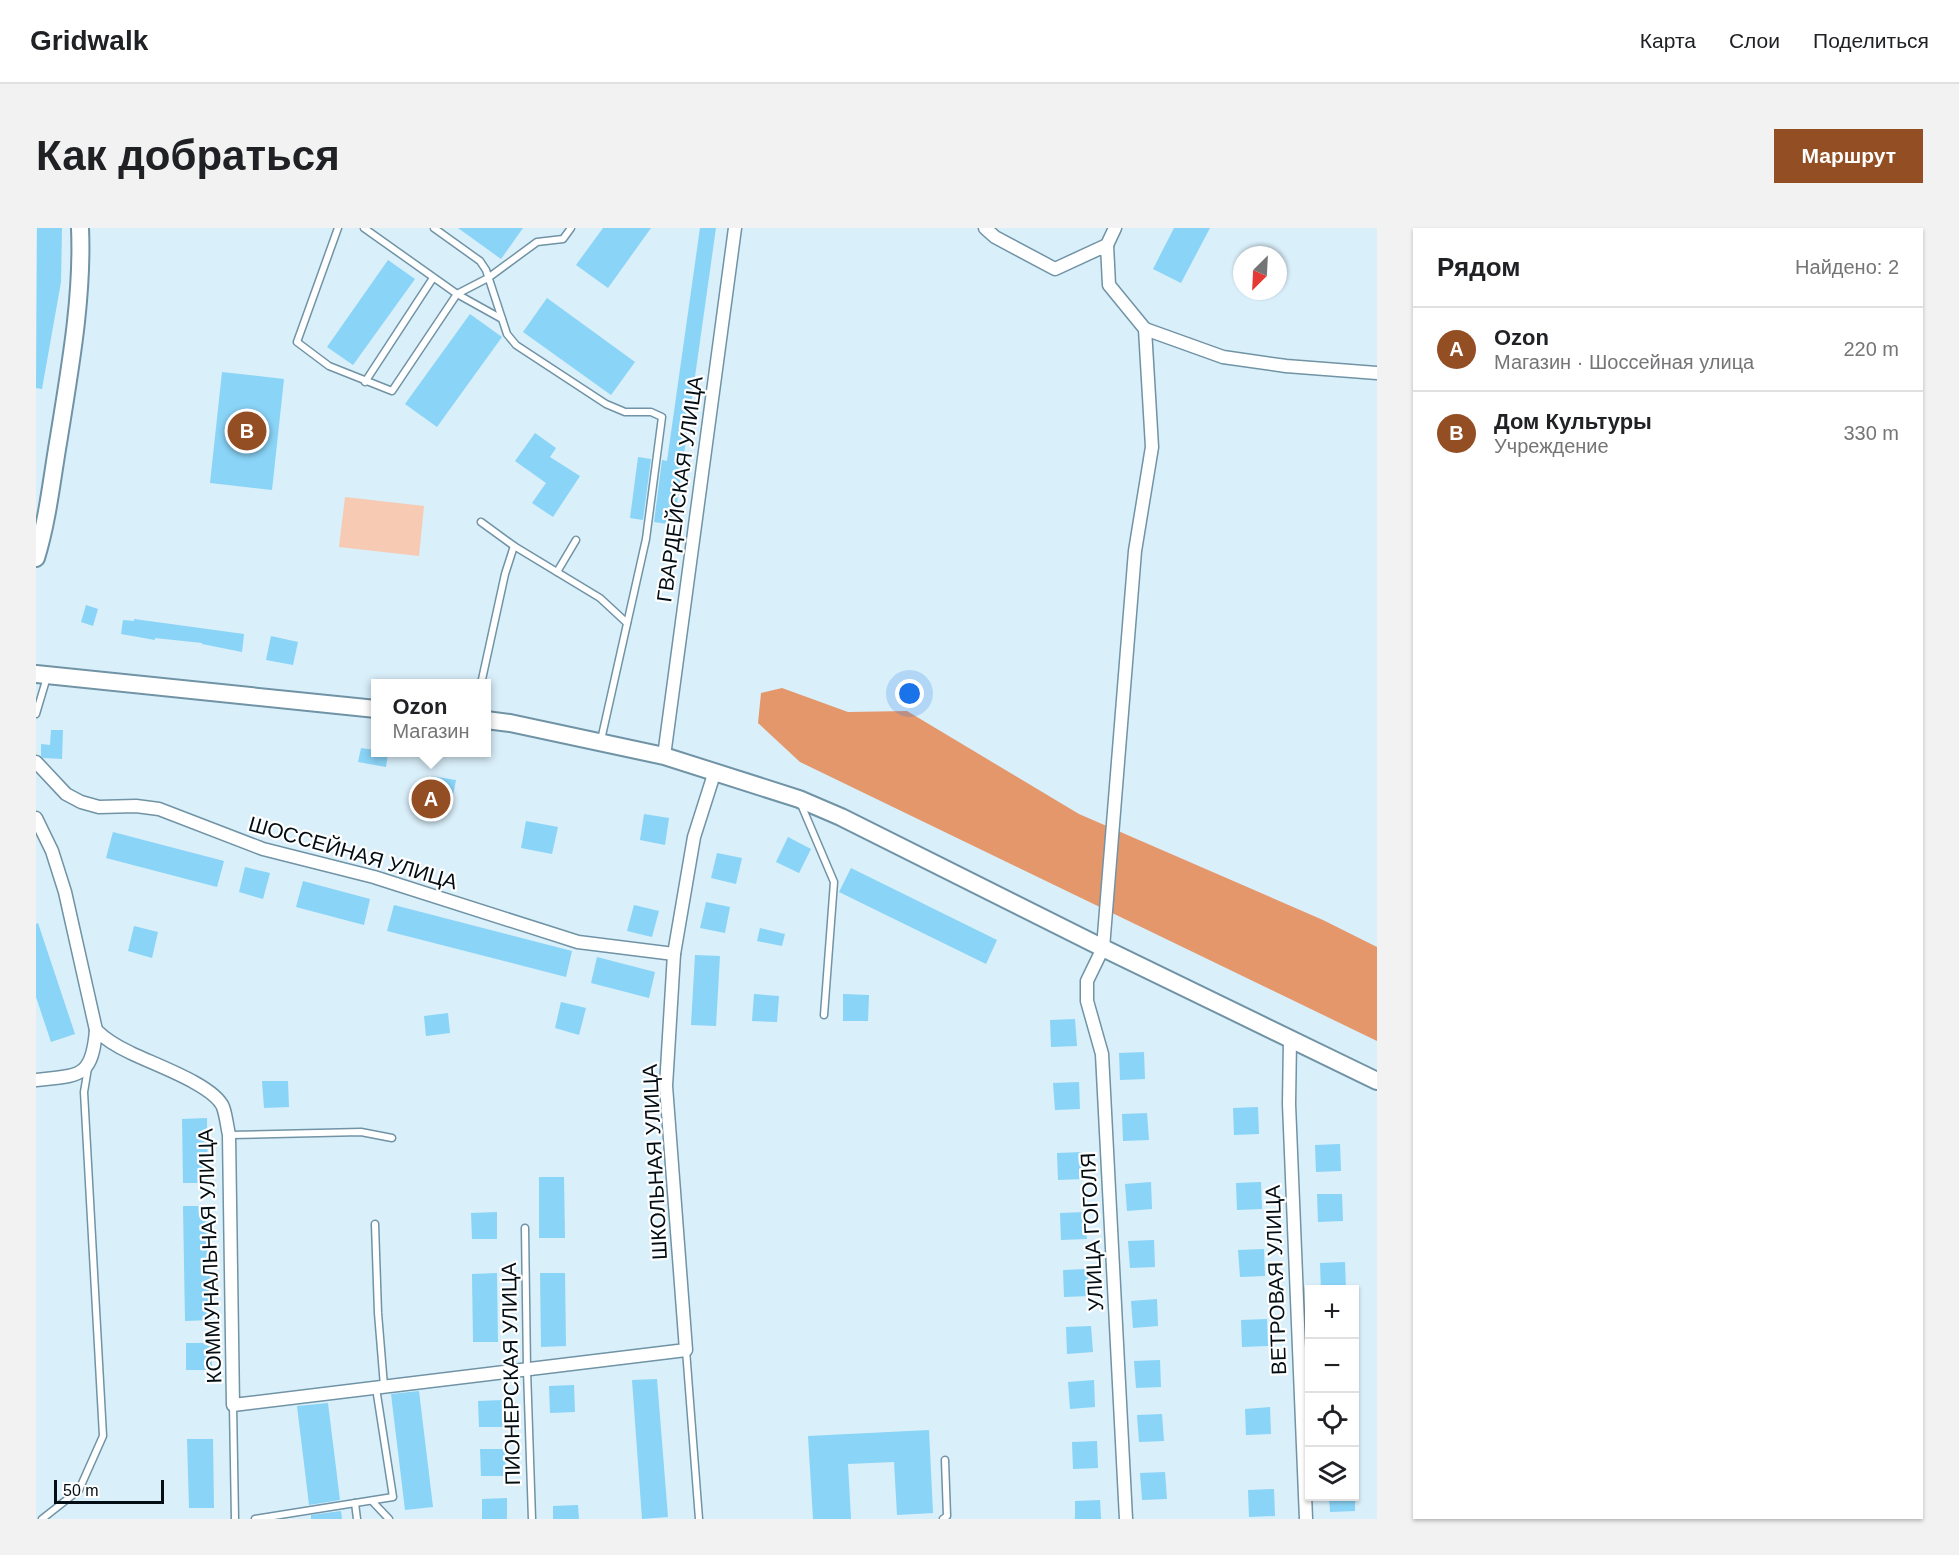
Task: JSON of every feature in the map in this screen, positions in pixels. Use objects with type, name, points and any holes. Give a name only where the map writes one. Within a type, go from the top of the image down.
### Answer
[{"type":"main road","points":[[36,558],[69,373],[81,256],[80,228]]},
{"type":"main road","points":[[42,674],[371,709]]},
{"type":"main road","points":[[491,721],[600,741],[664,756],[799,799],[841,817],[1377,1081]]},
{"type":"street","name":"ГВАРДЕЙСКАЯ УЛИЦА","points":[[664,756],[735,228]]},
{"type":"street","points":[[985,228],[995,237],[1055,269],[1107,244]]},
{"type":"street","points":[[1115,228],[1107,244],[1109,285],[1145,329],[1223,357],[1286,366],[1377,373]]},
{"type":"street","points":[[1103,948],[1135,551],[1152,447],[1145,329]]},
{"type":"street","name":"ШОССЕЙНАЯ УЛИЦА","points":[[36,762],[66,794],[81,802],[99,807],[136,806],[159,809],[263,849],[374,877],[578,942],[674,954]]},
{"type":"street","name":"ШКОЛЬНАЯ УЛИЦА","points":[[686,1350],[666,1086],[674,954],[694,837],[715,771]]},
{"type":"street","points":[[36,818],[52,851],[65,892],[96,1030],[94,1050],[84,1071],[72,1076],[36,1080]]},
{"type":"street","name":"УЛИЦА ГОГОЛЯ","points":[[1103,948],[1087,981],[1087,1001],[1102,1054],[1126,1519]]},
{"type":"street","name":"КОММУНАЛЬНАЯ УЛИЦА","points":[[96,1030],[108,1041],[129,1053],[194,1082],[216,1097],[223,1106],[229,1135],[233,1405]]},
{"type":"street","name":"ВЕТРОВАЯ УЛИЦА","points":[[1290,1039],[1289,1104],[1306,1519]]},
{"type":"street","points":[[233,1405],[686,1350]]},
{"type":"lane","points":[[338,228],[297,342],[329,366],[392,391],[458,294],[488,278],[537,242],[562,239],[571,228]]},
{"type":"lane","points":[[364,228],[433,278],[502,319]]},
{"type":"lane","points":[[434,228],[480,261],[507,334],[516,345],[606,404],[624,412],[651,412],[662,417],[646,539],[600,741]]},
{"type":"lane","points":[[365,381],[433,278]]},
{"type":"lane","points":[[481,522],[514,546],[600,598],[627,623]]},
{"type":"lane","points":[[557,572],[576,540]]},
{"type":"lane","points":[[482,679],[505,574],[514,546]]},
{"type":"lane","points":[[36,714],[42,674]]},
{"type":"lane","points":[[799,799],[834,882],[824,1016]]},
{"type":"lane","points":[[42,1519],[79,1490],[103,1436],[84,1092],[89,1064]]},
{"type":"lane","points":[[229,1135],[361,1132],[392,1137]]},
{"type":"lane","points":[[255,1519],[393,1497],[380,1387],[375,1224]]},
{"type":"lane","name":"ПИОНЕРСКАЯ УЛИЦА","points":[[525,1228],[526,1370],[532,1519]]},
{"type":"lane","name":"ШКОЛЬНАЯ УЛИЦА","points":[[686,1350],[699,1519]]},
{"type":"lane","name":"КОММУНАЛЬНАЯ УЛИЦА","points":[[233,1405],[235,1519]]},
{"type":"lane","points":[[943,1519],[947,1516],[945,1460]]},
{"type":"lane","points":[[372,1501],[389,1519]]},
{"type":"lane","points":[[355,1503],[357,1519]]},
{"type":"shaded area","points":[[345,497],[424,506],[419,556],[339,547]]},
{"type":"shaded area","points":[[782,688],[848,712],[907,711],[1079,814],[1323,920],[1377,947],[1377,1041],[800,762],[758,723],[761,693]]},
{"type":"building","points":[[37,228],[62,228],[61,282],[42,389],[36,388]]},
{"type":"building","points":[[458,228],[523,228],[501,259]]},
{"type":"building","points":[[603,228],[651,228],[608,288],[576,265]]},
{"type":"building","points":[[700,228],[716,228],[674,525],[654,522],[662,460],[667,461]]},
{"type":"building","points":[[1174,228],[1210,228],[1181,283],[1153,269]]},
{"type":"building","points":[[388,260],[415,279],[353,365],[327,347]]},
{"type":"building","points":[[547,298],[635,362],[611,395],[523,332]]},
{"type":"building","points":[[470,314],[502,337],[437,427],[405,404]]},
{"type":"building","points":[[222,372],[284,379],[272,490],[210,483]]},
{"type":"building","points":[[535,433],[556,448],[550,457],[580,476],[553,517],[532,503],[546,483],[515,461]]},
{"type":"building","points":[[638,457],[651,459],[643,520],[630,518]]},
{"type":"building","points":[[86,605],[98,609],[93,626],[81,622]]},
{"type":"building","points":[[134,619],[244,634],[242,652],[202,643],[155,638],[155,640],[121,634],[123,620],[134,621]]},
{"type":"building","points":[[271,636],[298,642],[293,665],[266,660]]},
{"type":"building","points":[[51,730],[63,730],[62,759],[41,756],[41,744],[50,745]]},
{"type":"building","points":[[361,748],[371,749],[371,757],[387,757],[386,767],[358,762]]},
{"type":"building","points":[[431,776],[456,780],[451,806],[427,802]]},
{"type":"building","points":[[644,814],[669,818],[665,845],[640,840]]},
{"type":"building","points":[[526,821],[558,827],[552,854],[521,848]]},
{"type":"building","points":[[113,832],[224,861],[217,887],[106,858]]},
{"type":"building","points":[[788,837],[811,849],[799,873],[776,862]]},
{"type":"building","points":[[717,853],[742,858],[736,884],[711,878]]},
{"type":"building","points":[[245,867],[270,873],[263,899],[239,892]]},
{"type":"building","points":[[851,868],[997,940],[986,964],[839,892]]},
{"type":"building","points":[[303,881],[370,899],[364,925],[296,907]]},
{"type":"building","points":[[706,902],[730,907],[725,933],[700,928]]},
{"type":"building","points":[[394,905],[572,951],[566,977],[387,931]]},
{"type":"building","points":[[634,905],[659,911],[652,937],[627,931]]},
{"type":"building","points":[[38,923],[75,1034],[51,1042],[36,997],[36,924]]},
{"type":"building","points":[[134,926],[158,932],[152,958],[128,951]]},
{"type":"building","points":[[760,928],[785,934],[782,946],[757,941]]},
{"type":"building","points":[[695,955],[720,956],[716,1026],[691,1025]]},
{"type":"building","points":[[597,957],[655,972],[649,998],[591,983]]},
{"type":"building","points":[[754,994],[779,996],[777,1022],[752,1021]]},
{"type":"building","points":[[843,994],[869,995],[868,1021],[843,1021]]},
{"type":"building","points":[[561,1002],[586,1008],[579,1035],[555,1028]]},
{"type":"building","points":[[448,1013],[450,1033],[426,1036],[424,1016]]},
{"type":"building","points":[[1075,1019],[1077,1046],[1051,1047],[1050,1020]]},
{"type":"building","points":[[1144,1052],[1145,1079],[1120,1080],[1119,1053]]},
{"type":"building","points":[[262,1081],[288,1081],[289,1107],[264,1108]]},
{"type":"building","points":[[1079,1082],[1080,1109],[1055,1110],[1053,1083]]},
{"type":"building","points":[[1258,1107],[1259,1134],[1234,1135],[1233,1108]]},
{"type":"building","points":[[1147,1113],[1149,1140],[1123,1141],[1122,1114]]},
{"type":"building","points":[[207,1118],[208,1183],[183,1183],[182,1119]]},
{"type":"building","points":[[1340,1144],[1341,1171],[1316,1172],[1315,1145]]},
{"type":"building","points":[[1082,1152],[1083,1179],[1058,1180],[1057,1153]]},
{"type":"building","points":[[539,1177],[564,1177],[565,1238],[539,1238]]},
{"type":"building","points":[[1151,1182],[1152,1209],[1127,1211],[1125,1184]]},
{"type":"building","points":[[1261,1182],[1262,1209],[1237,1210],[1236,1183]]},
{"type":"building","points":[[1317,1194],[1342,1194],[1343,1221],[1318,1222]]},
{"type":"building","points":[[183,1206],[209,1206],[211,1320],[185,1321]]},
{"type":"building","points":[[497,1212],[497,1239],[472,1239],[471,1213]]},
{"type":"building","points":[[1085,1212],[1087,1239],[1061,1240],[1060,1213]]},
{"type":"building","points":[[1154,1240],[1155,1267],[1130,1268],[1128,1241]]},
{"type":"building","points":[[1264,1249],[1265,1276],[1240,1277],[1238,1250]]},
{"type":"building","points":[[1345,1262],[1346,1285],[1321,1285],[1320,1263]]},
{"type":"building","points":[[1088,1269],[1089,1296],[1064,1297],[1063,1270]]},
{"type":"building","points":[[497,1273],[498,1342],[473,1342],[472,1274]]},
{"type":"building","points":[[540,1273],[565,1273],[566,1346],[541,1347]]},
{"type":"building","points":[[1157,1299],[1158,1326],[1133,1328],[1131,1301]]},
{"type":"building","points":[[1267,1319],[1268,1346],[1242,1347],[1241,1320]]},
{"type":"building","points":[[1091,1326],[1093,1352],[1067,1354],[1066,1327]]},
{"type":"building","points":[[186,1343],[211,1343],[212,1370],[186,1370]]},
{"type":"building","points":[[1160,1360],[1161,1387],[1136,1388],[1134,1361]]},
{"type":"building","points":[[657,1379],[668,1517],[642,1519],[632,1380]]},
{"type":"building","points":[[1094,1380],[1095,1407],[1070,1409],[1068,1382]]},
{"type":"building","points":[[574,1385],[575,1412],[550,1413],[549,1386]]},
{"type":"building","points":[[419,1391],[433,1507],[405,1510],[391,1394]]},
{"type":"building","points":[[503,1400],[504,1427],[479,1427],[478,1401]]},
{"type":"building","points":[[328,1403],[340,1500],[309,1505],[297,1406]]},
{"type":"building","points":[[1270,1407],[1271,1434],[1246,1435],[1245,1409]]},
{"type":"building","points":[[1162,1414],[1164,1441],[1139,1442],[1137,1415]]},
{"type":"building","points":[[929,1430],[933,1513],[897,1515],[894,1462],[848,1464],[851,1519],[813,1519],[808,1436]]},
{"type":"building","points":[[187,1439],[213,1439],[214,1508],[189,1508]]},
{"type":"building","points":[[1097,1441],[1098,1468],[1073,1469],[1072,1442]]},
{"type":"building","points":[[480,1449],[505,1449],[506,1476],[481,1476]]},
{"type":"building","points":[[1165,1472],[1167,1499],[1142,1500],[1140,1473]]},
{"type":"building","points":[[1274,1489],[1275,1516],[1249,1517],[1248,1490]]},
{"type":"building","points":[[507,1498],[507,1519],[482,1519],[482,1499]]},
{"type":"building","points":[[1100,1500],[1101,1519],[1075,1519],[1075,1501]]},
{"type":"building","points":[[1329,1501],[1355,1501],[1355,1511],[1330,1512]]},
{"type":"building","points":[[578,1505],[579,1519],[553,1519],[553,1506]]},
{"type":"building","points":[[341,1511],[342,1519],[311,1519],[311,1515]]},
{"type":"place","name":"Дом Культуры","points":[[247,431]]},
{"type":"place","name":"Ozon","points":[[431,799]]}]
